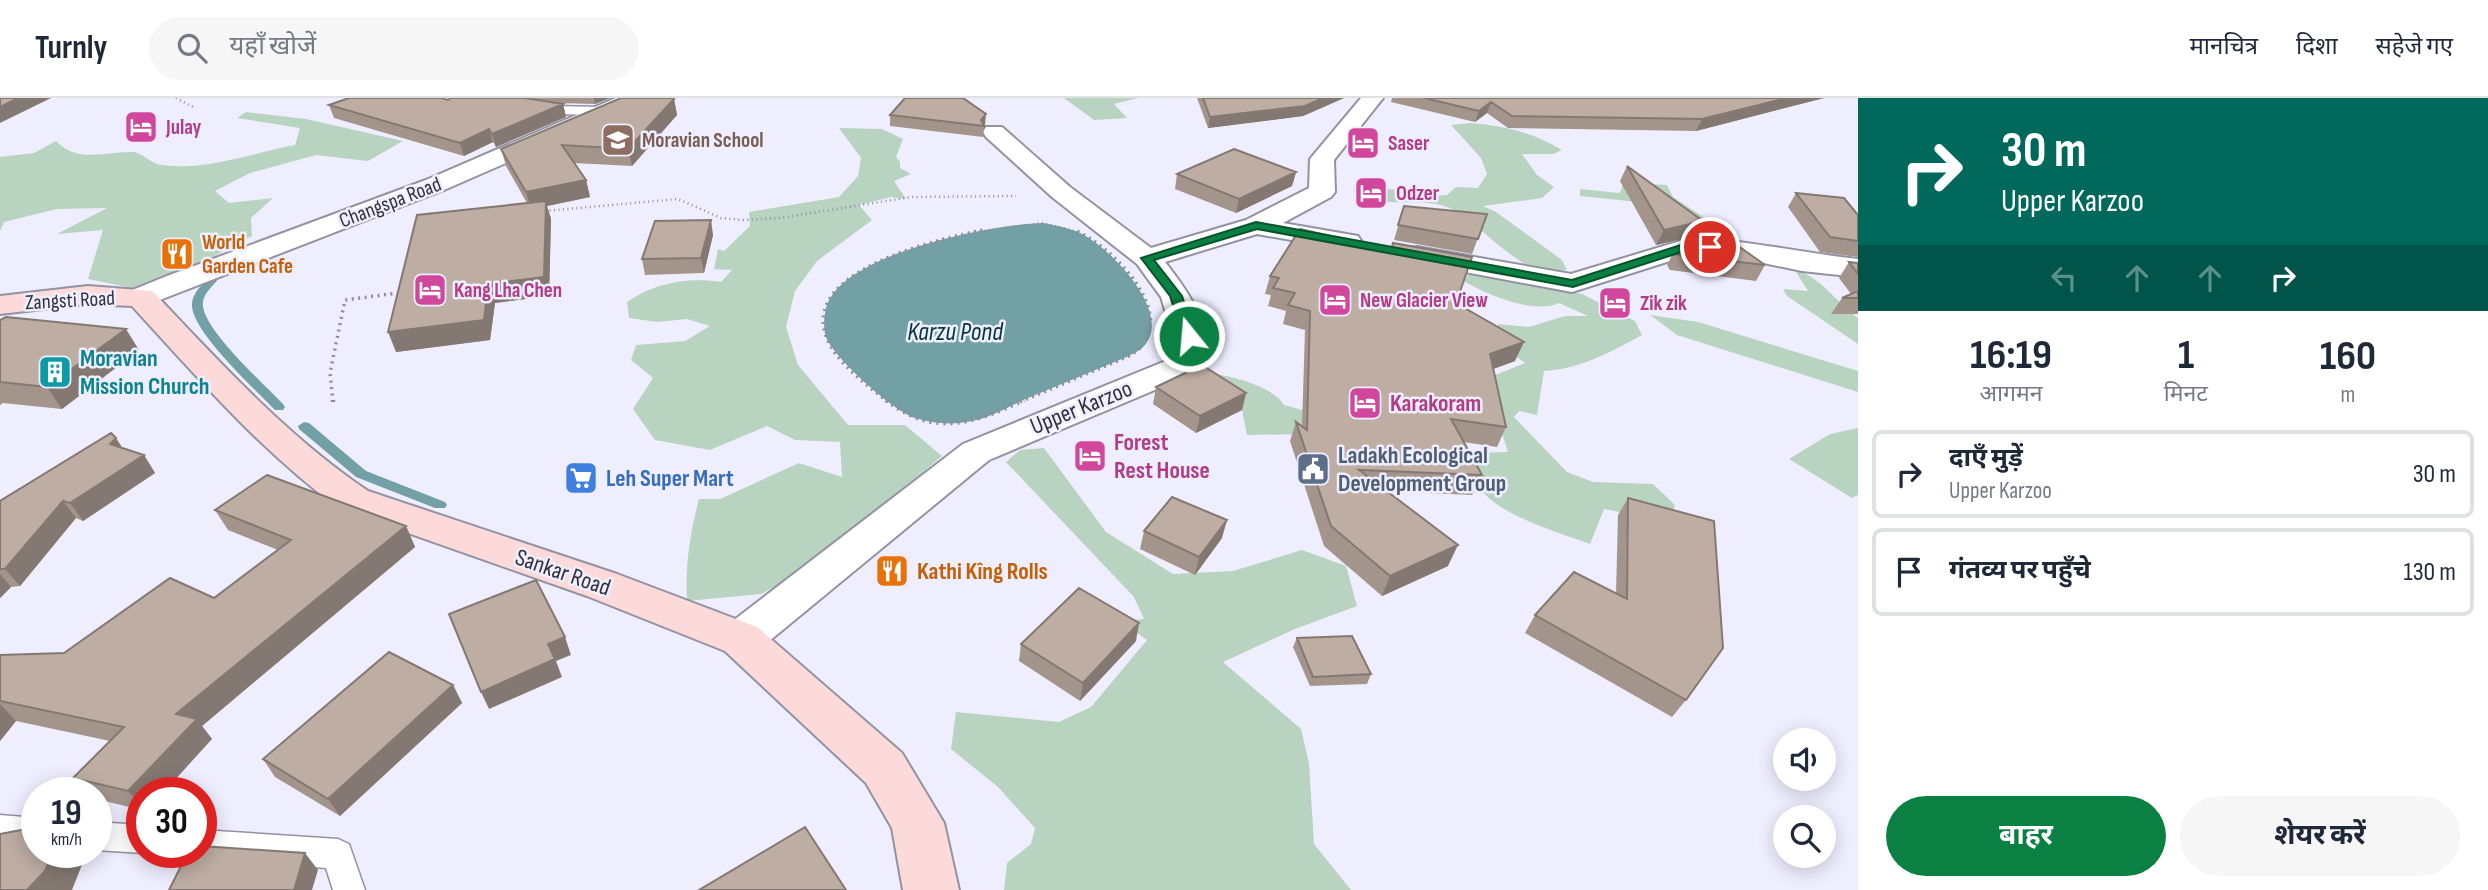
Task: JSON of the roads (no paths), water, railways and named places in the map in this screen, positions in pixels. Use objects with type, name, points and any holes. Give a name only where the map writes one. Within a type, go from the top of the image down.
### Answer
[{"type":"main road","name":"Zangsti Road","points":[[0,305],[88,295],[141,297]]},
{"type":"main road","name":"Sankar Road","points":[[141,297],[265,429],[328,483],[354,500],[602,585],[741,639],[884,768],[918,823],[931,890]]},
{"type":"street","name":"Changspa Road","points":[[141,297],[230,260],[439,184],[600,111],[635,98]]},
{"type":"street","points":[[995,132],[1061,192],[1147,258],[1256,226],[1322,192],[1322,159],[1372,98]]},
{"type":"street","points":[[1256,226],[1573,284],[1690,246],[1730,248],[1802,262],[1858,268]]},
{"type":"street","name":"Upper Karzoo","points":[[741,639],[976,452],[1183,366],[1189,336],[1176,296],[1147,258]]},
{"type":"lane","points":[[515,102],[554,110],[600,111]]},
{"type":"lane","points":[[0,829],[21,831]]},
{"type":"lane","points":[[217,845],[338,854],[349,890]]},
{"type":"water","name":"Karzu Pond","points":[[1043,223],[1074,231],[1096,243],[1110,254],[1136,285],[1146,301],[1151,318],[1151,334],[1140,350],[991,415],[972,421],[951,423],[915,418],[893,405],[840,357],[826,337],[824,330],[827,305],[839,287],[861,270],[890,256],[957,236]]},
{"type":"waterway","points":[[213,279],[199,298],[197,306],[200,316],[245,373],[279,407]]},
{"type":"waterway","points":[[304,426],[361,474],[440,505]]},
{"type":"place","name":"Julay","points":[[141,127]]},
{"type":"place","name":"Moravian School","points":[[618,140]]},
{"type":"place","name":"Saser","points":[[1363,143]]},
{"type":"place","name":"Odzer","points":[[1371,193]]},
{"type":"place","name":"World Garden Cafe","points":[[177,254]]},
{"type":"place","name":"Kang Lha Chen","points":[[430,290]]},
{"type":"place","name":"New Glacier View","points":[[1335,300]]},
{"type":"place","name":"Zik zik","points":[[1615,303]]},
{"type":"place","name":"Moravian Mission Church","points":[[55,372]]},
{"type":"place","name":"Karakoram","points":[[1365,403]]},
{"type":"place","name":"Forest Rest House","points":[[1090,456]]},
{"type":"place","name":"Ladakh Ecological Development Group","points":[[1313,469]]},
{"type":"place","name":"Leh Super Mart","points":[[581,478]]},
{"type":"place","name":"Kathi Kîng Rolls","points":[[892,571]]}]
